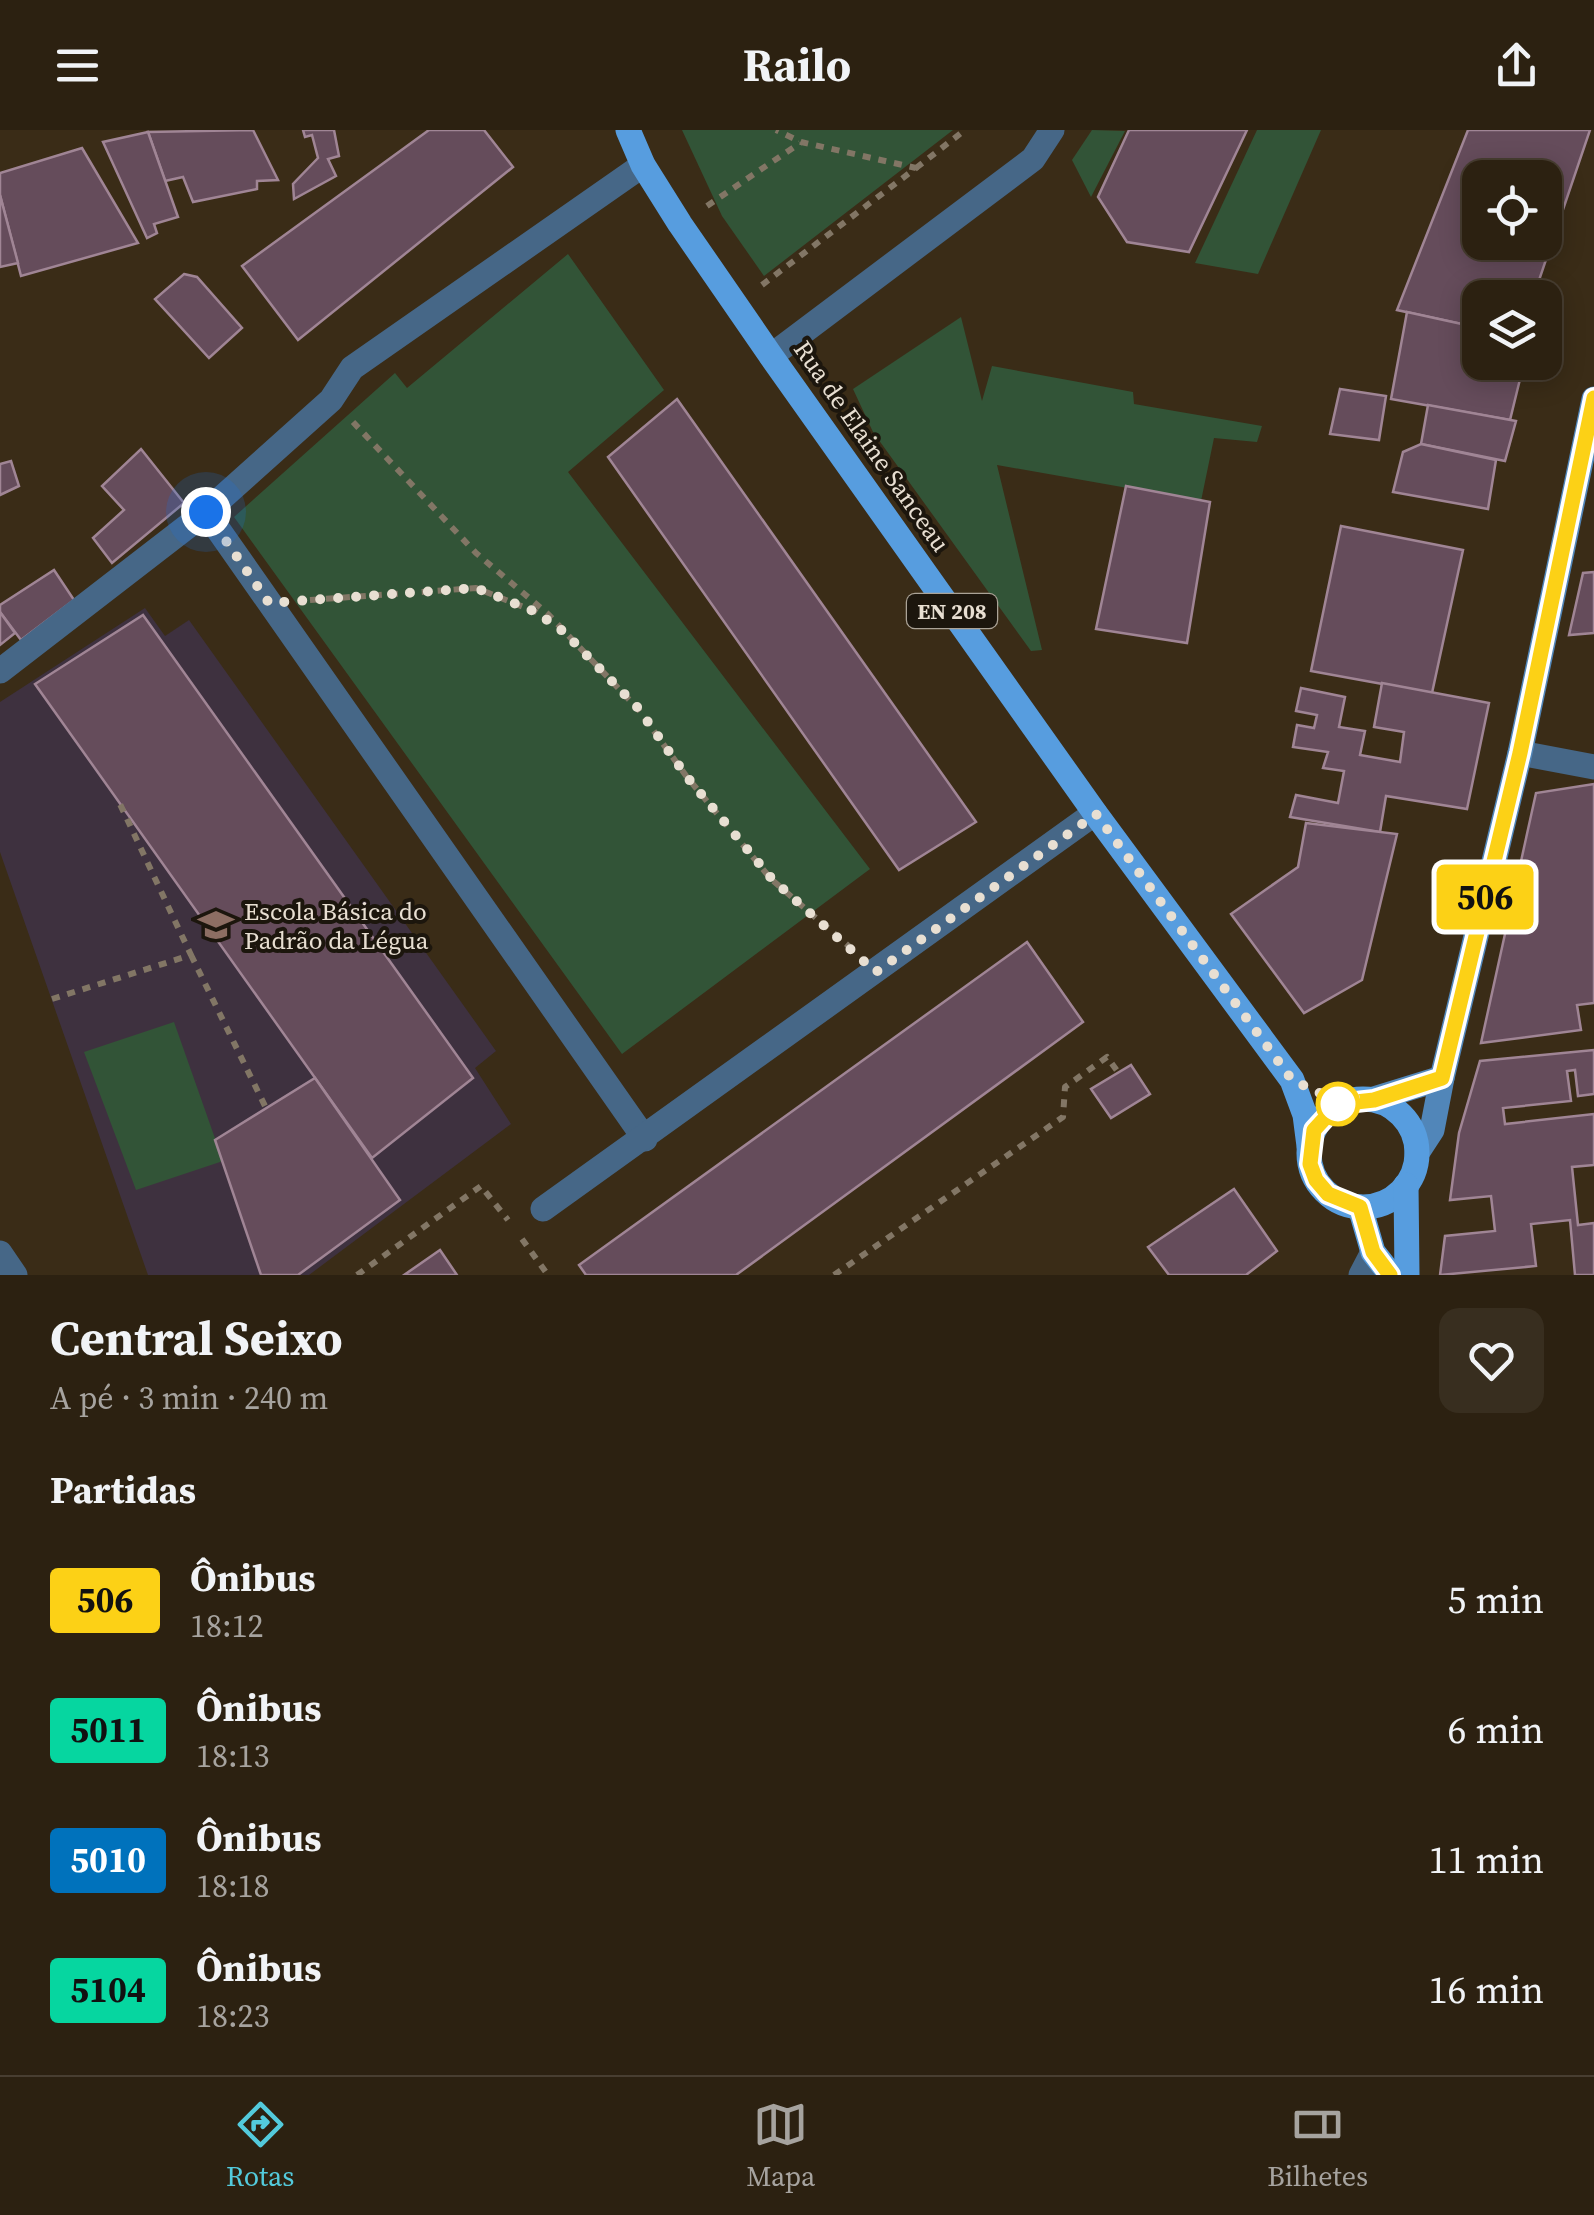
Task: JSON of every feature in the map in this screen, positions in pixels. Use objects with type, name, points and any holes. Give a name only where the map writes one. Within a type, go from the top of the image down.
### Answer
[{"type":"main road","name":"Rua de Elaine Sanceau","points":[[628,130],[644,165],[771,356],[1096,814],[1292,1080],[1305,1115],[1309,1146]]},
{"type":"main road","points":[[1407,1275],[1406,1186],[1417,1153],[1432,1130],[1520,753],[1594,399]]},
{"type":"main road","points":[[1309,1146],[1324,1115],[1365,1099],[1442,1078]]},
{"type":"main road","points":[[1292,1080],[1324,1095],[1365,1099],[1406,1119],[1417,1153]]},
{"type":"main road","name":"EN 208","points":[[1309,1146],[1310,1164],[1324,1191],[1360,1207]]},
{"type":"main road","points":[[1390,1275],[1367,1263],[1360,1207],[1394,1198],[1406,1186]]},
{"type":"street","points":[[771,356],[1034,159],[1052,130]]},
{"type":"street","points":[[0,671],[206,512],[331,400],[352,368],[644,165]]},
{"type":"street","points":[[206,512],[645,1139]]},
{"type":"street","points":[[1520,753],[1594,767]]},
{"type":"street","points":[[543,1210],[1096,814]]},
{"type":"street","points":[[0,1253],[15,1275]]},
{"type":"path","points":[[776,130],[801,142],[916,168]]},
{"type":"path","points":[[748,274],[758,288],[965,130]]},
{"type":"path","points":[[706,208],[801,142]]},
{"type":"path","points":[[698,195],[712,219]]},
{"type":"path","points":[[331,400],[476,553],[564,632],[638,708],[687,777],[772,879],[876,972]]},
{"type":"path","points":[[269,603],[476,588],[536,612],[564,632]]},
{"type":"path","points":[[119,802],[266,1108]]},
{"type":"path","points":[[52,999],[191,955]]},
{"type":"path","points":[[834,1275],[1063,1117],[1065,1088],[1107,1057],[1118,1072]]},
{"type":"path","points":[[357,1275],[482,1186],[548,1275]]},
{"type":"shaded area","name":"Escola Básica do Padrão da Légua","points":[[145,608],[165,636],[189,620],[496,1051],[475,1068],[511,1124],[309,1275],[148,1275],[0,852],[0,702]]},
{"type":"green space","points":[[682,130],[953,130],[764,276],[722,216]]},
{"type":"green space","points":[[1092,130],[1125,131],[1091,197],[1072,160]]},
{"type":"green space","points":[[1257,130],[1321,130],[1258,274],[1195,263]]},
{"type":"green space","points":[[568,254],[664,390],[568,472],[870,869],[622,1054],[234,517],[395,373],[407,388]]},
{"type":"green space","points":[[961,317],[982,401],[992,366],[1133,392],[1134,404],[1262,426],[1257,442],[1214,438],[1201,501],[997,465],[1042,650],[1031,651],[873,432],[853,389]]},
{"type":"green space","points":[[174,1022],[223,1161],[136,1190],[84,1052]]},
{"type":"building","points":[[253,130],[278,180],[257,181],[257,189],[193,202],[183,177],[165,181],[148,132]]},
{"type":"building","points":[[303,130],[334,130],[339,156],[328,159],[336,176],[294,199],[293,184],[318,158],[312,135],[305,137]]},
{"type":"building","points":[[429,130],[484,130],[513,167],[298,340],[242,266]]},
{"type":"building","points":[[1129,130],[1247,130],[1189,252],[1127,242],[1098,197]]},
{"type":"building","points":[[1468,130],[1590,130],[1562,213],[1562,160],[1462,160],[1462,260],[1546,260],[1539,280],[1462,280],[1462,324],[1397,310]]},
{"type":"building","points":[[148,132],[178,217],[154,224],[157,233],[147,238],[103,142]]},
{"type":"building","points":[[82,148],[138,243],[21,276],[0,195],[0,173]]},
{"type":"building","points":[[0,195],[18,263],[0,267]]},
{"type":"building","points":[[184,274],[197,277],[242,328],[209,358],[155,299]]},
{"type":"building","points":[[1407,312],[1462,324],[1462,380],[1520,380],[1510,420],[1391,399]]},
{"type":"building","points":[[1340,389],[1386,396],[1379,440],[1330,434]]},
{"type":"building","points":[[677,399],[976,822],[899,870],[608,457]]},
{"type":"building","points":[[1428,405],[1516,421],[1505,461],[1421,444]]},
{"type":"building","points":[[1421,444],[1496,460],[1488,509],[1393,492],[1403,452]]},
{"type":"building","points":[[141,449],[184,503],[112,563],[93,538],[124,510],[102,486]]},
{"type":"building","points":[[11,461],[19,486],[0,495],[0,464]]},
{"type":"building","points":[[1126,486],[1210,502],[1187,643],[1096,629]]},
{"type":"building","points":[[1341,526],[1463,550],[1432,693],[1311,671]]},
{"type":"building","points":[[54,570],[74,600],[21,640],[0,612],[0,605]]},
{"type":"building","points":[[1594,572],[1594,633],[1569,635],[1583,573]]},
{"type":"building","points":[[0,612],[15,633],[0,645]]},
{"type":"building","points":[[143,615],[473,1078],[372,1158],[35,684]]},
{"type":"building","points":[[1382,683],[1489,703],[1467,809],[1386,796],[1380,832],[1290,817],[1296,795],[1338,803],[1344,771],[1323,768],[1328,752],[1293,747],[1297,725],[1314,728],[1317,715],[1296,711],[1301,688],[1345,697],[1339,727],[1365,731],[1360,755],[1400,762],[1404,732],[1374,727]]},
{"type":"building","points":[[1594,784],[1594,1003],[1577,1005],[1581,1030],[1481,1043],[1536,793]]},
{"type":"building","points":[[1306,823],[1397,834],[1362,980],[1304,1013],[1231,914],[1298,867]]},
{"type":"building","points":[[1027,942],[1083,1022],[736,1275],[586,1275],[579,1265]]},
{"type":"building","points":[[1594,1050],[1594,1094],[1578,1096],[1575,1070],[1567,1071],[1571,1101],[1503,1108],[1505,1124],[1594,1114],[1594,1165],[1572,1167],[1578,1225],[1594,1223],[1594,1275],[1575,1275],[1570,1220],[1531,1224],[1536,1266],[1440,1275],[1445,1236],[1495,1231],[1491,1196],[1450,1200],[1459,1133],[1480,1061]]},
{"type":"building","points":[[1131,1065],[1150,1094],[1111,1118],[1091,1089]]},
{"type":"building","points":[[315,1078],[400,1200],[298,1275],[261,1275],[215,1140]]},
{"type":"building","points":[[1234,1189],[1277,1251],[1246,1275],[1169,1275],[1148,1247]]},
{"type":"building","points":[[440,1250],[457,1275],[404,1275]]},
{"type":"bus line","name":"506","points":[[1390,1275],[1373,1252],[1360,1207],[1342,1203],[1316,1180],[1309,1146],[1324,1115],[1338,1104],[1356,1098],[1374,1100],[1442,1078],[1520,753],[1594,398]]},
{"type":"place","name":"Escola Básica do Padrão da Légua","points":[[216,925]]},
{"type":"route","points":[[206,512],[269,603],[476,588],[536,612],[564,632],[638,708],[687,777],[772,879],[876,972],[1096,814],[1292,1080],[1324,1095],[1356,1098],[1338,1104]]}]
